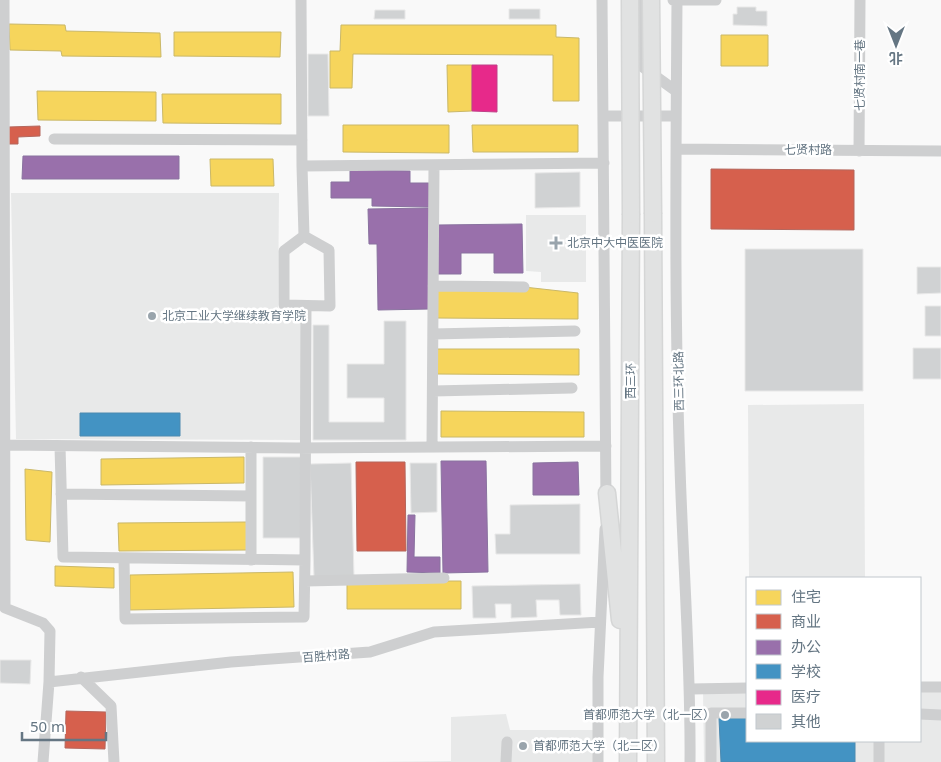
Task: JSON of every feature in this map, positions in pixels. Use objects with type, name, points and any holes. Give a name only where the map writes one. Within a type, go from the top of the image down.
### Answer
[{"type":"highway","name":"西三环","points":[[628,762],[631,215],[630,0]]},
{"type":"highway","name":"西三环","points":[[651,0],[656,762]]},
{"type":"highway","points":[[607,493],[628,697]]},
{"type":"street","points":[[4,0],[5,608],[43,623],[50,631],[49,682],[43,762]]},
{"type":"street","points":[[301,0],[304,236]]},
{"type":"street","points":[[598,762],[600,622],[607,493],[602,0]]},
{"type":"street","points":[[638,0],[640,65],[676,91]]},
{"type":"street","points":[[673,0],[716,0]]},
{"type":"street","name":"西三环北路","points":[[677,0],[676,149],[680,466],[691,689],[690,762]]},
{"type":"street","name":"七贤村南一巷","points":[[859,150],[860,0]]},
{"type":"street","points":[[603,116],[676,116]]},
{"type":"street","points":[[54,138],[302,140]]},
{"type":"street","name":"七贤村路","points":[[676,149],[941,151]]},
{"type":"street","points":[[302,166],[604,164]]},
{"type":"street","points":[[432,447],[434,165]]},
{"type":"street","points":[[304,236],[329,250],[330,306],[284,305],[284,251],[304,236]]},
{"type":"street","points":[[433,286],[524,286]]},
{"type":"street","points":[[124,558],[125,619],[304,617],[307,448],[306,306]]},
{"type":"street","points":[[433,334],[575,331]]},
{"type":"street","points":[[433,391],[572,388]]},
{"type":"street","points":[[4,445],[307,448],[606,446]]},
{"type":"street","points":[[60,446],[62,557],[305,560]]},
{"type":"street","points":[[251,447],[251,560]]},
{"type":"street","points":[[61,494],[251,496]]},
{"type":"street","points":[[305,580],[444,578]]},
{"type":"street","name":"百胜村路","points":[[49,682],[231,662],[370,652],[434,632],[600,622]]},
{"type":"street","points":[[81,678],[110,706],[114,762]]},
{"type":"street","points":[[921,687],[941,687]]},
{"type":"street","points":[[691,689],[746,688]]},
{"type":"street","points":[[711,762],[711,713],[746,713]]},
{"type":"street","points":[[921,714],[941,715]]},
{"type":"street","points":[[690,728],[711,728]]},
{"type":"street","points":[[506,762],[507,742]]},
{"type":"street","points":[[879,742],[879,762]]},
{"type":"shaded area","name":"北京工业大学继续教育学院","points":[[11,193],[279,193],[278,309],[301,322],[302,440],[16,439]]},
{"type":"shaded area","name":"北京中大中医医院","points":[[526,215],[586,215],[586,282],[541,282],[541,272],[526,271]]},
{"type":"shaded area","points":[[864,404],[865,577],[749,577],[748,405]]},
{"type":"shaded area","name":"首都师范大学（北一区）","points":[[921,687],[941,687],[941,762],[704,762],[703,689],[746,688],[746,742],[921,742]]},
{"type":"shaded area","name":"首都师范大学（北二区）","points":[[506,714],[510,730],[595,730],[595,762],[373,762],[451,761],[451,717]]},
{"type":"building: 住宅","points":[[9,24],[65,25],[66,31],[160,33],[161,57],[62,56],[61,51],[10,50]]},
{"type":"building: 住宅","points":[[341,25],[556,25],[556,37],[579,38],[579,101],[553,101],[553,55],[353,54],[352,88],[330,88],[330,51],[340,51]]},
{"type":"building: 住宅","points":[[174,32],[281,32],[280,57],[174,56]]},
{"type":"building: 住宅","points":[[721,35],[768,35],[768,66],[721,66]]},
{"type":"building: 住宅","points":[[447,65],[472,65],[472,111],[448,112]]},
{"type":"building: 住宅","points":[[37,91],[156,92],[156,121],[38,120]]},
{"type":"building: 住宅","points":[[162,94],[281,94],[281,124],[163,123]]},
{"type":"building: 住宅","points":[[343,125],[449,125],[449,153],[343,152]]},
{"type":"building: 住宅","points":[[472,125],[578,125],[578,152],[473,152]]},
{"type":"building: 住宅","points":[[210,159],[273,159],[274,186],[211,186]]},
{"type":"building: 住宅","points":[[433,286],[524,287],[578,293],[578,319],[435,318]]},
{"type":"building: 住宅","points":[[436,349],[579,349],[579,375],[436,374]]},
{"type":"building: 住宅","points":[[441,411],[584,412],[584,437],[441,437]]},
{"type":"building: 住宅","points":[[244,457],[244,483],[101,485],[101,459]]},
{"type":"building: 住宅","points":[[25,469],[52,472],[50,542],[26,540]]},
{"type":"building: 住宅","points":[[247,522],[247,550],[119,551],[118,523]]},
{"type":"building: 住宅","points":[[55,566],[114,568],[114,588],[55,586]]},
{"type":"building: 住宅","points":[[293,572],[294,607],[130,610],[130,575]]},
{"type":"building: 住宅","points":[[347,581],[461,581],[461,609],[347,609]]},
{"type":"building: 商业","points":[[40,126],[40,136],[18,137],[18,144],[8,144],[8,127]]},
{"type":"building: 商业","points":[[711,169],[854,170],[854,230],[711,229]]},
{"type":"building: 商业","points":[[356,462],[405,462],[406,551],[357,551]]},
{"type":"building: 商业","points":[[66,711],[106,712],[105,749],[65,748]]},
{"type":"building: 办公","points":[[23,156],[179,156],[179,179],[22,179]]},
{"type":"building: 办公","points":[[350,170],[410,171],[410,183],[429,183],[429,207],[372,206],[372,198],[331,198],[331,182],[350,182]]},
{"type":"building: 办公","points":[[429,208],[430,309],[378,310],[377,244],[369,244],[368,209]]},
{"type":"building: 办公","points":[[522,224],[523,273],[494,273],[494,253],[461,253],[461,274],[437,274],[437,225]]},
{"type":"building: 办公","points":[[441,461],[486,461],[488,572],[443,573]]},
{"type":"building: 办公","points":[[578,462],[579,495],[533,495],[533,463]]},
{"type":"building: 办公","points":[[408,515],[415,515],[414,557],[440,557],[440,573],[407,572]]},
{"type":"building: 学校","points":[[80,413],[180,413],[180,436],[80,436]]},
{"type":"building: 学校","points":[[719,718],[746,718],[746,742],[855,742],[855,762],[721,762]]},
{"type":"building: 医疗","points":[[472,65],[497,65],[497,112],[472,111]]},
{"type":"building: 其他","points":[[737,7],[756,7],[756,11],[767,11],[767,26],[733,25],[733,14],[737,14]]},
{"type":"building: 其他","points":[[509,9],[540,9],[540,19],[509,19]]},
{"type":"building: 其他","points":[[375,10],[405,10],[405,19],[374,19]]},
{"type":"building: 其他","points":[[308,54],[328,54],[329,116],[308,116]]},
{"type":"building: 其他","points":[[580,172],[580,207],[535,208],[535,173]]},
{"type":"building: 其他","points":[[745,249],[863,249],[863,391],[745,391]]},
{"type":"building: 其他","points":[[917,267],[941,267],[941,293],[917,294]]},
{"type":"building: 其他","points":[[925,306],[941,306],[941,336],[925,336]]},
{"type":"building: 其他","points":[[384,321],[406,321],[406,440],[313,440],[313,325],[329,325],[329,422],[384,422],[384,398],[347,398],[347,364],[384,364]]},
{"type":"building: 其他","points":[[913,348],[941,348],[941,379],[913,379]]},
{"type":"building: 其他","points":[[263,457],[301,457],[301,538],[263,538]]},
{"type":"building: 其他","points":[[351,463],[354,576],[314,577],[310,464]]},
{"type":"building: 其他","points":[[410,463],[437,463],[437,512],[411,513]]},
{"type":"building: 其他","points":[[580,504],[580,554],[496,554],[495,534],[510,534],[510,505]]},
{"type":"building: 其他","points":[[580,584],[581,615],[560,615],[559,600],[536,600],[537,617],[511,618],[511,604],[495,604],[496,618],[473,618],[472,586]]},
{"type":"building: 其他","points":[[0,660],[31,660],[30,684],[0,683]]},
{"type":"place","name":"北京中大中医医院","points":[[556,243]]},
{"type":"place","name":"北京工业大学继续教育学院","points":[[152,316]]},
{"type":"place","name":"首都师范大学（北一区）","points":[[725,715]]},
{"type":"place","name":"首都师范大学（北二区）","points":[[523,746]]}]
